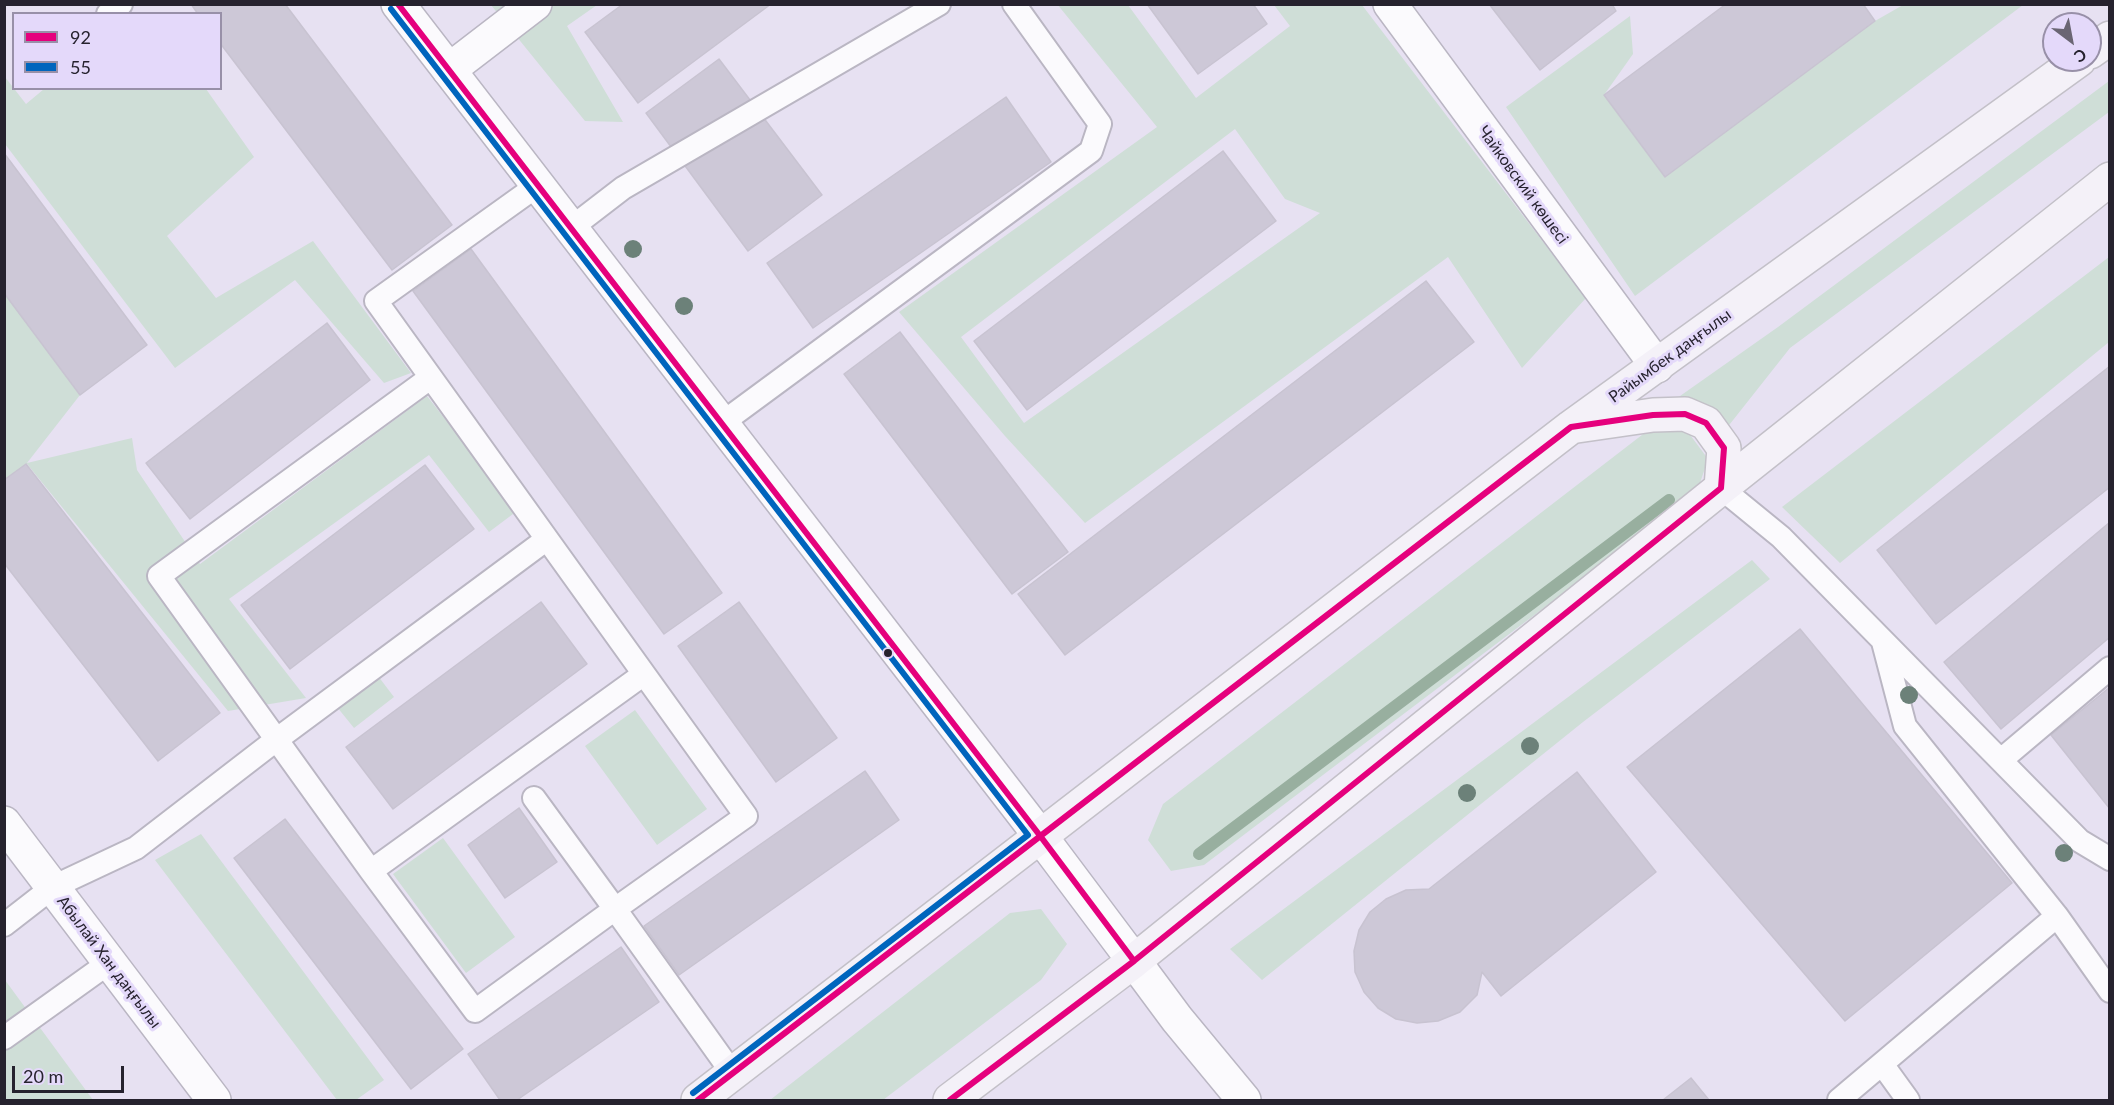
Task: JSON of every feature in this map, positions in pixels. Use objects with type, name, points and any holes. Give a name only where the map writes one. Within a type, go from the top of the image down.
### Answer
[{"type":"main road","name":"Райымбек даңғылы","points":[[698,1101],[1571,427],[2062,72]]},
{"type":"main road","points":[[950,1101],[1134,962],[1720,488],[2109,179]]},
{"type":"main road","points":[[1571,427],[1653,415],[1685,414],[1706,423],[1724,448],[1720,488]]},
{"type":"street","points":[[398,4],[1041,837],[1177,1019],[1244,1101]]},
{"type":"street","points":[[449,70],[535,4]]},
{"type":"street","name":"Чайковский көшесі","points":[[1390,4],[1657,366]]},
{"type":"street","name":"Абылай Хан даңғылы","points":[[4,822],[214,1101]]},
{"type":"lane","points":[[571,228],[623,188],[939,4]]},
{"type":"lane","points":[[722,423],[1090,151],[1100,124],[1014,4]]},
{"type":"lane","points":[[430,378],[159,576],[371,871],[475,1011],[746,816],[376,302],[538,185]]},
{"type":"lane","points":[[1720,488],[1781,537],[2080,841],[2109,859]]},
{"type":"lane","points":[[4,925],[53,888],[136,848],[276,740],[547,539]]},
{"type":"lane","points":[[1883,641],[1905,726],[2057,916],[2109,991]]},
{"type":"lane","points":[[2001,760],[2109,668]]},
{"type":"lane","points":[[371,871],[644,674]]},
{"type":"lane","points":[[534,798],[732,1074]]},
{"type":"lane","points":[[1839,1101],[2057,916]]},
{"type":"lane","points":[[4,1038],[110,962]]},
{"type":"lane","points":[[1882,1064],[1908,1101]]},
{"type":"shaded area","points":[[1057,4],[1128,5],[1196,98],[1290,26],[1274,5],[1362,5],[1586,298],[1522,368],[1448,257],[1085,523],[1005,436],[899,312],[1157,127]],"holes":[[[1235,129],[1285,199],[1320,213],[1024,423],[961,337]]]},
{"type":"shaded area","points":[[491,5],[597,5],[567,26],[623,122],[585,121]]},
{"type":"shaded area","points":[[1903,5],[2023,5],[1635,296],[1506,107],[1630,16],[1633,54],[1604,95],[1665,177],[1875,21]]},
{"type":"shaded area","points":[[5,77],[12,86],[12,90],[15,90],[26,104],[43,90],[207,90],[254,157],[167,236],[216,298],[313,241],[411,373],[384,383],[295,280],[175,368],[5,144]]},
{"type":"shaded area","points":[[2109,81],[2109,112],[1790,348],[1726,429],[1716,411],[1697,400],[1663,408],[1778,327]]},
{"type":"shaded area","points":[[2109,257],[2109,342],[1840,563],[1782,507]]},
{"type":"shaded area","points":[[5,293],[80,395],[27,463],[132,438],[137,470],[200,564],[427,396],[517,511],[489,532],[429,455],[229,599],[306,698],[228,711],[27,464],[5,480]]},
{"type":"shaded area","points":[[1682,424],[1708,459],[1697,492],[1204,865],[1171,871],[1148,840],[1163,804],[1651,428]]},
{"type":"shaded area","points":[[1752,560],[1770,579],[1583,722],[1262,980],[1230,949]]},
{"type":"shaded area","points":[[378,676],[394,697],[354,728],[337,707]]},
{"type":"shaded area","points":[[635,710],[707,809],[657,845],[585,746]]},
{"type":"shaded area","points":[[201,834],[384,1080],[356,1100],[337,1100],[155,860]]},
{"type":"shaded area","points":[[443,838],[515,937],[466,973],[393,874]]},
{"type":"shaded area","points":[[1041,909],[1067,944],[1041,980],[883,1100],[770,1100],[1010,913]]},
{"type":"shaded area","points":[[5,980],[93,1100],[5,1100]]},
{"type":"building","points":[[191,4],[285,4],[452,225],[392,270],[222,46],[222,12],[197,12]]},
{"type":"building","points":[[623,4],[771,4],[638,103],[585,32]]},
{"type":"building","points":[[1147,4],[1253,4],[1267,24],[1198,74]]},
{"type":"building","points":[[1489,4],[1612,4],[1616,11],[1540,70]]},
{"type":"building","points":[[1726,4],[1863,4],[1875,21],[1665,177],[1604,95]]},
{"type":"building","points":[[719,59],[822,195],[748,251],[646,113]]},
{"type":"building","points":[[1006,97],[1051,162],[813,328],[767,263]]},
{"type":"building","points":[[1223,151],[1276,221],[1027,410],[974,341]]},
{"type":"building","points":[[4,153],[147,345],[80,395],[4,293]]},
{"type":"building","points":[[471,249],[722,593],[664,634],[413,291]]},
{"type":"building","points":[[1426,281],[1474,342],[1065,655],[1018,594]]},
{"type":"building","points":[[327,323],[370,380],[190,519],[146,463]]},
{"type":"building","points":[[900,332],[1068,552],[1012,594],[844,374]]},
{"type":"building","points":[[2110,366],[2110,487],[1936,624],[1877,550]]},
{"type":"building","points":[[26,464],[220,713],[158,761],[4,563],[4,480]]},
{"type":"building","points":[[425,465],[474,529],[290,669],[241,605]]},
{"type":"building","points":[[2110,522],[2110,637],[2001,729],[1944,662]]},
{"type":"building","points":[[541,602],[587,664],[393,809],[346,747]]},
{"type":"building","points":[[739,602],[837,738],[776,782],[678,646]]},
{"type":"building","points":[[1800,629],[2012,883],[1845,1021],[1627,767]]},
{"type":"building","points":[[2110,687],[2110,809],[2051,735]]},
{"type":"building","points":[[865,771],[899,820],[679,975],[644,926]]},
{"type":"building","points":[[1577,772],[1656,872],[1501,996],[1482,972],[1477,995],[1460,1012],[1438,1021],[1417,1023],[1396,1019],[1378,1008],[1364,992],[1355,972],[1354,951],[1359,930],[1370,912],[1386,899],[1406,890],[1429,889]]},
{"type":"building","points":[[519,808],[557,862],[505,898],[468,845]]},
{"type":"building","points":[[285,819],[463,1049],[411,1089],[234,858]]},
{"type":"building","points":[[621,947],[659,1002],[517,1100],[500,1100],[468,1054]]},
{"type":"building","points":[[1691,1078],[1709,1100],[1663,1100]]},
{"type":"waterway","points":[[1199,854],[1669,500]]},
{"type":"transit line","name":"92","points":[[398,4],[1041,837],[1134,961]]},
{"type":"transit line","name":"55","points":[[391,9],[1028,835],[693,1093]]},
{"type":"transit line","name":"92","points":[[698,1100],[1571,427],[1653,415],[1685,414],[1706,423],[1724,448],[1721,488],[1134,961],[950,1100]]}]
